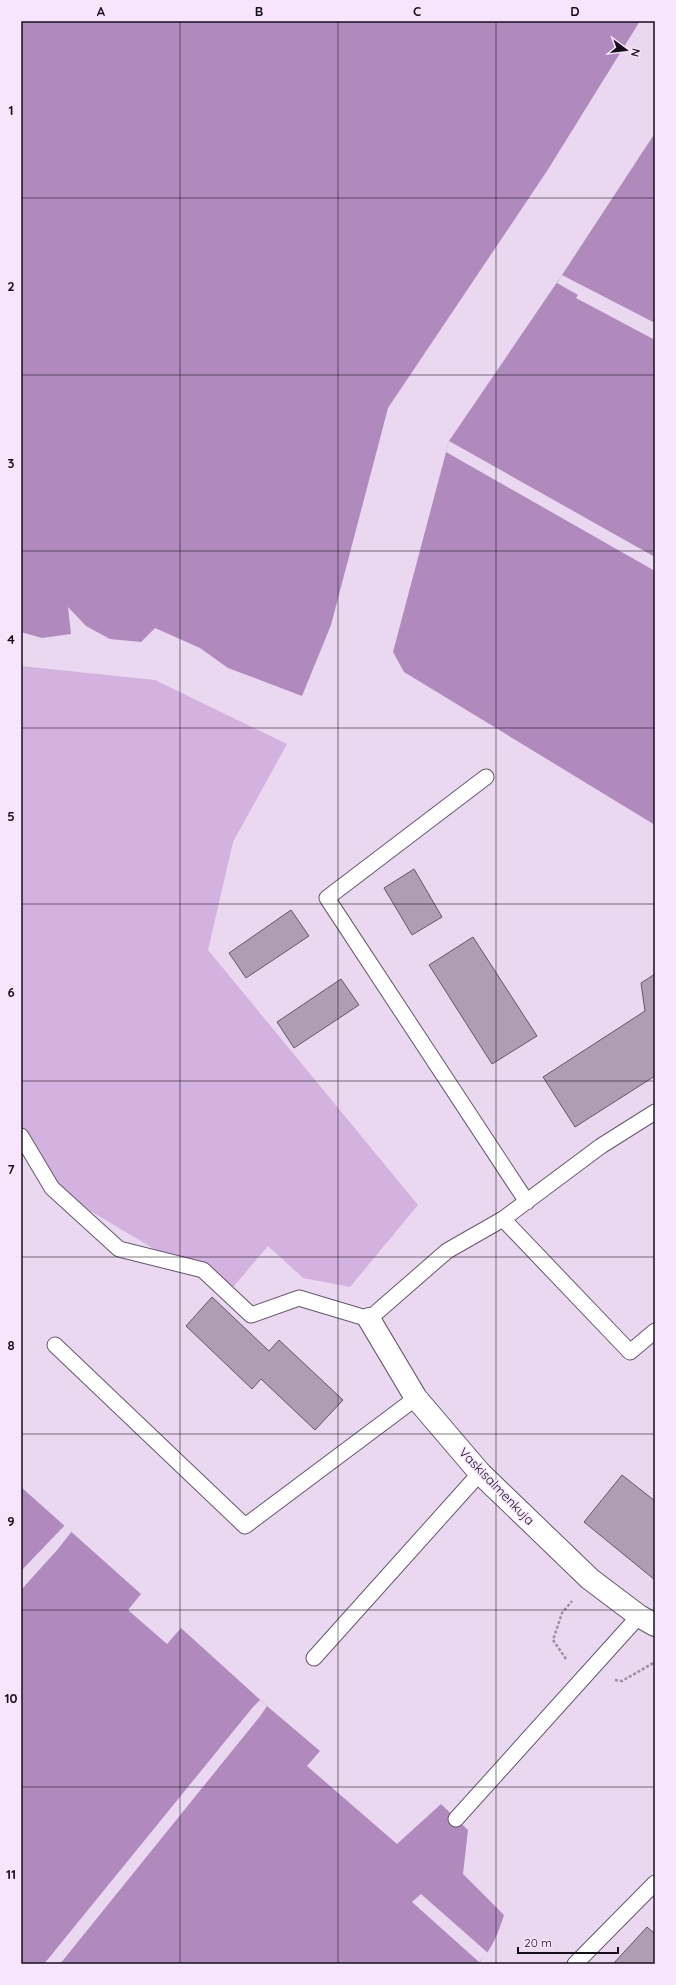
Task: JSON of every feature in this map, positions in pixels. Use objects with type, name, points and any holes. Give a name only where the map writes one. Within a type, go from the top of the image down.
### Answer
[{"type":"street","name":"Vaskisalmenkuja","points":[[369,1319],[416,1398],[480,1473],[590,1579],[647,1621]]},
{"type":"lane","points":[[486,776],[327,898],[526,1202]]},
{"type":"lane","points":[[21,1136],[52,1188],[119,1249],[203,1270],[251,1315],[299,1298],[369,1319],[447,1251],[503,1219],[601,1146],[655,1112]]},
{"type":"lane","points":[[503,1219],[630,1352],[655,1331]]},
{"type":"lane","points":[[55,1344],[245,1526],[416,1398]]},
{"type":"lane","points":[[314,1658],[480,1473]]},
{"type":"lane","points":[[456,1818],[647,1621]]},
{"type":"lane","points":[[575,1964],[655,1883]]},
{"type":"shaded area","points":[[21,21],[640,21],[547,171],[388,408],[331,625],[302,696],[228,668],[200,648],[155,628],[141,642],[110,639],[86,626],[68,607],[71,634],[42,638],[21,632]]},
{"type":"shaded area","points":[[655,133],[655,825],[404,672],[393,652],[449,441],[562,275]]},
{"type":"shaded area","points":[[21,666],[155,680],[287,744],[233,842],[208,950],[418,1205],[350,1287],[303,1278],[268,1246],[228,1293],[52,1188],[21,1136]]},
{"type":"shaded area","points":[[21,1487],[141,1594],[128,1610],[167,1644],[181,1628],[267,1706],[320,1751],[307,1766],[397,1844],[441,1804],[468,1830],[463,1874],[504,1915],[494,1941],[478,1964],[21,1964]]},
{"type":"pier","points":[[562,275],[655,323],[655,340],[576,298],[578,295],[557,283]]},
{"type":"pier","points":[[449,441],[655,557],[655,571],[446,452]]},
{"type":"pier","points":[[65,1525],[72,1531],[21,1590],[21,1571]]},
{"type":"pier","points":[[260,1700],[267,1706],[261,1715],[60,1964],[44,1964],[253,1707]]},
{"type":"pier","points":[[421,1894],[488,1953],[479,1962],[412,1902]]},
{"type":"building","points":[[414,869],[442,917],[412,935],[384,888]]},
{"type":"building","points":[[291,910],[309,936],[246,978],[229,953]]},
{"type":"building","points":[[473,937],[537,1036],[492,1064],[429,965]]},
{"type":"building","points":[[655,974],[655,1076],[575,1127],[543,1077],[645,1011],[641,983]]},
{"type":"building","points":[[341,979],[359,1005],[294,1048],[277,1022]]},
{"type":"building","points":[[212,1297],[269,1351],[279,1340],[343,1400],[315,1430],[261,1379],[252,1389],[186,1326]]},
{"type":"building","points":[[622,1475],[655,1501],[655,1580],[584,1522]]},
{"type":"building","points":[[647,1927],[655,1934],[655,1964],[613,1964]]}]
